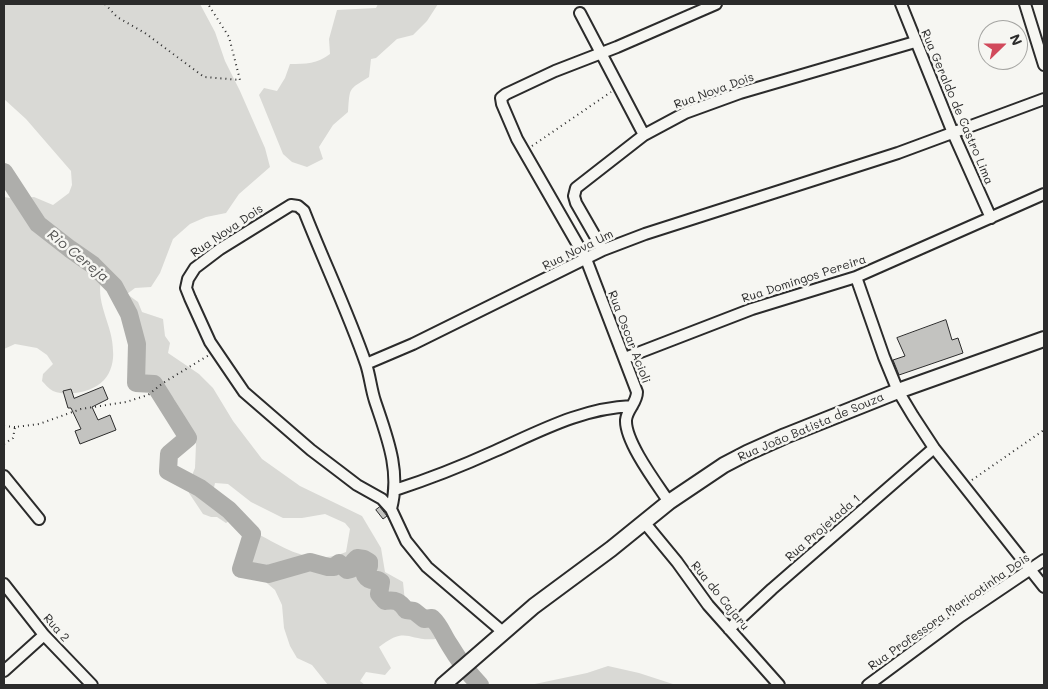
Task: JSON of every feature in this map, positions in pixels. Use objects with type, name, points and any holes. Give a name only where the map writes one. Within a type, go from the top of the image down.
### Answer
[{"type":"street","points":[[601,53],[716,4]]},
{"type":"street","name":"Rua Geraldo de Castro Lima","points":[[901,4],[953,134],[991,218]]},
{"type":"street","points":[[1024,4],[1044,65]]},
{"type":"street","points":[[580,13],[644,135]]},
{"type":"street","name":"Rua Nova Dois","points":[[603,250],[576,203],[574,196],[576,188],[644,135],[685,113],[740,93],[916,42]]},
{"type":"street","name":"Rua Oscar Acioli","points":[[601,53],[554,71],[501,98],[502,104],[525,151],[586,259],[637,392],[637,397],[626,420],[629,434],[643,463],[669,502]]},
{"type":"street","name":"Rua Nova Um","points":[[366,364],[413,344],[603,250],[645,234],[898,153],[1044,99]]},
{"type":"street","name":"Rua Domingos Pereira","points":[[624,358],[752,309],[856,276],[1044,194]]},
{"type":"street","name":"Rua Nova Dois","points":[[366,364],[349,318],[304,211],[298,206],[291,205],[284,208],[220,249],[195,268],[188,279],[186,288],[216,352],[244,392],[288,431],[357,485],[382,499],[391,509]]},
{"type":"street","points":[[856,276],[898,391],[934,448],[1044,587]]},
{"type":"street","name":"Rua João Batista de Souza","points":[[443,685],[534,606],[611,549],[669,502],[747,453],[898,391],[1044,340]]},
{"type":"street","points":[[366,364],[395,475],[395,490],[391,509],[406,541],[427,567],[503,632]]},
{"type":"street","points":[[395,490],[458,468],[560,421],[612,407],[632,406]]},
{"type":"street","name":"Rua Projetada 1","points":[[729,629],[772,589],[934,448]]},
{"type":"street","points":[[4,476],[39,520]]},
{"type":"street","name":"Rua do Cajaru","points":[[644,522],[677,562],[708,605],[779,685]]},
{"type":"street","name":"Rua Professora Maricotinha Dois","points":[[868,685],[961,616],[1044,560]]},
{"type":"street","name":"Rua 2","points":[[4,584],[44,635],[92,685]]},
{"type":"street","points":[[4,671],[44,635]]},
{"type":"path","points":[[105,4],[116,17],[145,33],[204,77],[240,80],[229,37],[208,4]]},
{"type":"path","points":[[525,151],[579,112],[619,87]]},
{"type":"path","points":[[4,426],[15,427],[39,424],[81,409],[126,402],[148,395],[163,383],[216,352]]},
{"type":"path","points":[[4,444],[13,438],[15,427]]},
{"type":"path","points":[[963,485],[1044,430]]},
{"type":"shaded area","points":[[4,4],[200,4],[215,32],[225,61],[265,148],[270,167],[239,194],[226,213],[206,217],[190,224],[173,239],[160,273],[151,287],[135,288],[127,294],[138,302],[142,312],[163,319],[165,336],[170,343],[168,353],[199,374],[213,388],[233,421],[262,459],[300,486],[362,516],[381,548],[385,572],[403,582],[405,602],[419,612],[438,617],[451,642],[451,649],[442,646],[436,639],[402,636],[388,640],[379,647],[391,668],[385,675],[366,672],[360,681],[365,685],[328,685],[312,665],[297,658],[290,646],[284,628],[282,605],[275,590],[241,561],[239,553],[242,539],[249,529],[284,548],[307,556],[332,556],[346,552],[350,529],[345,523],[325,514],[302,518],[283,518],[251,502],[228,484],[215,483],[213,492],[227,508],[231,520],[226,523],[217,517],[203,514],[189,493],[188,485],[195,468],[195,435],[174,399],[164,388],[137,374],[131,358],[129,308],[119,297],[109,276],[101,279],[100,289],[112,342],[112,366],[109,374],[94,388],[66,394],[53,391],[42,381],[43,374],[53,364],[47,355],[37,348],[15,344],[4,349],[4,197],[16,199],[34,197],[53,205],[69,193],[72,185],[71,171],[26,119],[4,99]]},
{"type":"shaded area","points":[[378,4],[438,4],[427,21],[413,35],[397,39],[376,58],[371,59],[369,77],[351,90],[348,112],[333,125],[319,147],[323,159],[307,167],[292,162],[283,154],[259,95],[264,88],[277,91],[285,78],[290,64],[311,63],[321,60],[330,54],[329,39],[337,10],[376,8]]},
{"type":"shaded area","points":[[608,666],[639,673],[676,685],[530,685],[587,673]]},
{"type":"building","points":[[946,320],[952,340],[958,338],[963,353],[899,375],[893,360],[905,356],[897,338]]},
{"type":"building","points":[[103,387],[108,399],[92,407],[98,420],[110,415],[116,430],[80,444],[75,431],[81,429],[71,408],[68,408],[63,391],[71,389],[74,398]]},
{"type":"building","points":[[380,507],[387,516],[383,519],[376,510]]},
{"type":"waterway","name":"Rio Cereja","points":[[4,172],[38,224],[93,265],[114,286],[129,314],[137,344],[136,383],[154,384],[188,438],[169,454],[168,471],[200,488],[229,510],[252,534],[241,569],[268,574],[310,562],[328,567],[334,567],[339,563],[347,570],[351,569],[357,558],[364,559],[369,562],[365,575],[370,580],[381,582],[379,594],[385,601],[392,600],[397,602],[406,610],[414,611],[424,619],[432,618],[471,676],[480,685]]}]
